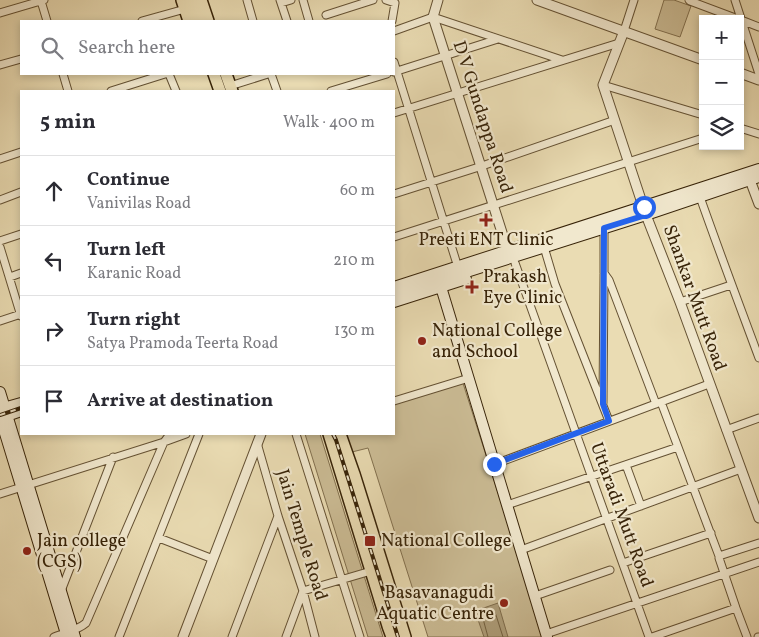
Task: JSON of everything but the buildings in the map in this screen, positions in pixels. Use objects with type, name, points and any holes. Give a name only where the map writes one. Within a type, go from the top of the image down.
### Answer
[{"type":"main road","points":[[201,0],[208,20]]},
{"type":"main road","points":[[207,0],[214,20]]},
{"type":"main road","points":[[186,3],[189,20]]},
{"type":"main road","points":[[186,3],[197,20]]},
{"type":"main road","points":[[215,75],[223,90]]},
{"type":"main road","points":[[223,90],[226,75]]},
{"type":"main road","points":[[395,280],[456,261],[544,247],[604,228],[731,178],[759,169]]},
{"type":"main road","points":[[395,295],[513,253],[645,211],[700,197],[755,178]]},
{"type":"main road","points":[[395,287],[436,281]]},
{"type":"main road","points":[[395,302],[436,281]]},
{"type":"main road","points":[[436,281],[468,378],[547,636]]},
{"type":"main road","points":[[0,392],[2,414],[70,634]]},
{"type":"main road","points":[[2,414],[20,404]]},
{"type":"main road","points":[[2,414],[20,411]]},
{"type":"main road","points":[[329,435],[392,637]]},
{"type":"main road","points":[[340,435],[406,637]]},
{"type":"main road","points":[[45,550],[61,591],[70,634]]},
{"type":"street","points":[[0,13],[43,0],[47,20]]},
{"type":"street","points":[[247,0],[253,20]]},
{"type":"street","points":[[287,20],[281,2],[291,0]]},
{"type":"street","points":[[303,0],[309,20]]},
{"type":"street","points":[[326,15],[373,0]]},
{"type":"street","points":[[386,0],[395,3],[392,20]]},
{"type":"street","points":[[433,17],[438,0]]},
{"type":"street","points":[[537,0],[699,59]]},
{"type":"street","points":[[634,0],[603,85],[699,114]]},
{"type":"street","points":[[735,0],[739,15]]},
{"type":"street","points":[[690,1],[729,15]]},
{"type":"street","points":[[155,19],[186,3]]},
{"type":"street","points":[[395,31],[433,17],[562,60]]},
{"type":"street","name":"D V Gundappa Road","points":[[433,17],[493,206],[513,253]]},
{"type":"street","points":[[744,21],[759,27]]},
{"type":"street","points":[[744,31],[759,74]]},
{"type":"street","points":[[456,261],[395,71],[498,39]]},
{"type":"street","points":[[395,113],[619,42]]},
{"type":"street","points":[[0,65],[20,59]]},
{"type":"street","points":[[744,74],[759,80]]},
{"type":"street","points":[[63,75],[68,90]]},
{"type":"street","points":[[114,90],[162,75]]},
{"type":"street","points":[[169,75],[176,90]]},
{"type":"street","points":[[223,90],[267,75]]},
{"type":"street","points":[[270,75],[277,90]]},
{"type":"street","points":[[335,90],[384,75]]},
{"type":"street","name":"Shankar Mutt Road","points":[[603,85],[645,211],[759,518]]},
{"type":"street","points":[[395,194],[615,120]]},
{"type":"street","points":[[744,129],[759,134]]},
{"type":"street","points":[[395,237],[699,139]]},
{"type":"street","points":[[0,159],[20,152]]},
{"type":"street","points":[[755,178],[759,204]]},
{"type":"street","points":[[0,200],[20,192]]},
{"type":"street","points":[[700,197],[759,358]]},
{"type":"street","points":[[603,404],[604,228]]},
{"type":"street","points":[[0,241],[20,234]]},
{"type":"street","points":[[0,247],[20,311]]},
{"type":"street","points":[[544,247],[598,397],[603,404],[609,421]]},
{"type":"street","name":"Uttaradi Mutt Road","points":[[513,253],[637,603],[651,637]]},
{"type":"street","points":[[10,277],[20,273]]},
{"type":"street","points":[[604,273],[610,280],[678,447],[711,532],[724,574],[748,637]]},
{"type":"street","points":[[680,302],[731,285]]},
{"type":"street","points":[[0,321],[20,314]]},
{"type":"street","points":[[395,401],[468,378]]},
{"type":"street","points":[[494,464],[709,384]]},
{"type":"street","points":[[726,430],[759,418]]},
{"type":"street","points":[[54,637],[70,634],[86,623],[164,442],[169,435]]},
{"type":"street","points":[[0,494],[183,435]]},
{"type":"street","points":[[119,637],[199,435]]},
{"type":"street","points":[[183,637],[261,435]]},
{"type":"street","points":[[296,435],[360,637]]},
{"type":"street","name":"Jain Temple Road","points":[[257,443],[278,516],[303,591],[315,637]]},
{"type":"street","points":[[507,505],[678,447]]},
{"type":"street","points":[[61,591],[113,457]]},
{"type":"street","points":[[626,465],[641,506]]},
{"type":"street","points":[[521,550],[741,469]]},
{"type":"street","points":[[232,637],[278,516]]},
{"type":"street","points":[[623,563],[711,532]]},
{"type":"street","points":[[158,538],[213,559]]},
{"type":"street","points":[[719,557],[759,543]]},
{"type":"street","points":[[547,636],[759,562]]},
{"type":"street","points":[[535,596],[610,570]]},
{"type":"street","points":[[286,637],[303,591],[371,571]]},
{"type":"street","points":[[651,637],[736,608]]},
{"type":"shaded area","points":[[664,0],[674,0],[691,6],[680,37],[655,29]]},
{"type":"shaded area","points":[[461,377],[544,637],[428,637],[368,448],[352,452],[346,435],[395,435],[395,398]]},
{"type":"shaded area","points":[[305,435],[320,435],[383,637],[368,637]]},
{"type":"water","points":[[498,603],[508,637],[484,637],[475,611]]},
{"type":"railway","points":[[0,415],[20,408]]},
{"type":"railway","points":[[334,435],[398,637]]},
{"type":"place","name":"Preeti ENT Clinic","points":[[486,220]]},
{"type":"place","name":"Prakash Eye Clinic","points":[[472,287]]},
{"type":"place","name":"National College and School","points":[[422,341]]},
{"type":"place","name":"National College","points":[[370,541]]},
{"type":"place","name":"Jain college (CGS)","points":[[27,551]]},
{"type":"place","name":"Basavanagudi Aquatic Centre","points":[[504,603]]},
{"type":"route","points":[[494,464],[609,421],[603,404],[604,228],[646,215],[644,207]]}]
